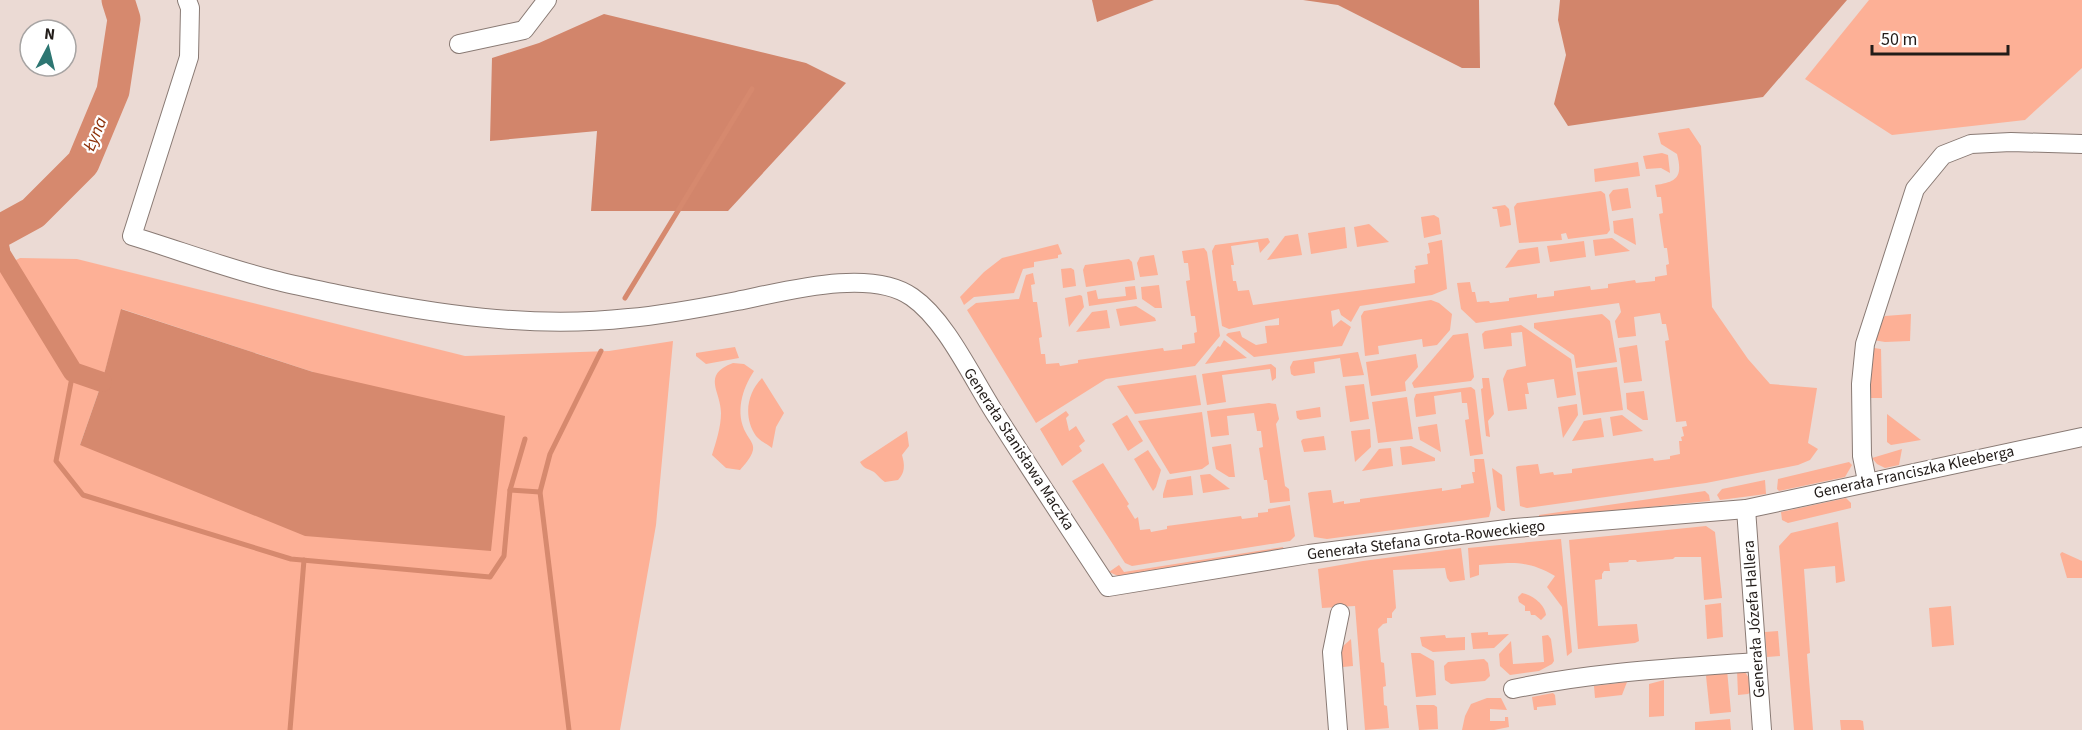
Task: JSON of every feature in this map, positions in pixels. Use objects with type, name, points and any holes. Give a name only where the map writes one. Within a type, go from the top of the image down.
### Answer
[{"type":"street","name":"Generała Stanisława Maczka","points":[[188,0],[190,8],[189,57],[132,236],[269,279],[400,307],[513,321],[569,323],[631,318],[735,302],[800,288],[845,283],[888,287],[910,295],[929,312],[949,339],[1108,587]]},
{"type":"street","points":[[459,44],[524,30],[547,0]]},
{"type":"street","points":[[1867,481],[1862,456],[1861,384],[1865,344],[1915,189],[1943,155],[1971,144],[2012,142],[2082,144]]},
{"type":"street","name":"Generała Franciszka Kleeberga","points":[[1746,509],[1867,481],[2082,437]]},
{"type":"street","name":"Generała Stefana Grota-Roweckiego","points":[[1108,587],[1309,554],[1497,531],[1746,509]]},
{"type":"street","name":"Generała Józefa Hallera","points":[[1746,509],[1762,730]]},
{"type":"street","points":[[1338,730],[1332,652],[1340,613]]},
{"type":"street","points":[[1513,689],[1583,677],[1652,669],[1757,662]]},
{"type":"shaded area","points":[[1092,0],[1154,0],[1097,22]]},
{"type":"shaded area","points":[[1303,0],[1479,0],[1480,68],[1462,68],[1338,5]]},
{"type":"shaded area","points":[[1560,0],[1847,0],[1763,97],[1568,126],[1554,104],[1566,55],[1558,20]]},
{"type":"shaded area","points":[[1869,0],[2082,0],[2082,68],[2025,120],[1892,135],[1805,79]]},
{"type":"shaded area","points":[[604,14],[806,63],[846,83],[728,211],[591,211],[597,131],[490,141],[492,58],[539,43]]},
{"type":"shaded area","points":[[1689,128],[1701,146],[1712,307],[1748,359],[1770,384],[1817,388],[1808,443],[1818,449],[1810,460],[1798,465],[1706,483],[1527,508],[1520,506],[1516,467],[1518,466],[1538,464],[1540,474],[1553,472],[1554,475],[1572,473],[1572,469],[1653,458],[1654,461],[1670,459],[1670,456],[1680,454],[1679,441],[1682,441],[1681,437],[1684,436],[1682,427],[1687,426],[1686,421],[1676,422],[1665,341],[1669,340],[1666,324],[1662,324],[1660,313],[1634,317],[1636,336],[1618,338],[1615,321],[1621,312],[1619,303],[1476,323],[1461,309],[1457,283],[1470,282],[1477,302],[1489,301],[1490,303],[1537,294],[1537,298],[1554,296],[1554,291],[1590,286],[1591,290],[1608,288],[1608,284],[1635,280],[1636,283],[1655,281],[1655,277],[1667,275],[1666,265],[1669,264],[1667,248],[1664,248],[1659,214],[1663,213],[1661,197],[1657,197],[1655,185],[1673,180],[1678,173],[1679,162],[1677,154],[1661,144],[1658,133]]},
{"type":"shaded area","points":[[1662,153],[1668,155],[1670,173],[1661,168],[1646,169],[1643,156]]},
{"type":"shaded area","points":[[1638,162],[1640,176],[1595,182],[1594,169]]},
{"type":"shaded area","points":[[1628,188],[1631,208],[1612,211],[1609,195],[1613,190]]},
{"type":"shaded area","points":[[1601,191],[1605,194],[1610,230],[1607,234],[1568,239],[1566,233],[1561,234],[1562,240],[1519,243],[1514,207],[1517,203]]},
{"type":"shaded area","points":[[1505,205],[1509,209],[1511,225],[1500,227],[1497,209],[1492,207]]},
{"type":"shaded area","points":[[1434,215],[1439,218],[1441,234],[1424,238],[1421,217]]},
{"type":"shaded area","points":[[1633,218],[1636,245],[1614,233],[1613,221]]},
{"type":"shaded area","points":[[1369,224],[1389,242],[1357,247],[1354,227]]},
{"type":"shaded area","points":[[1345,227],[1347,248],[1311,254],[1308,233]]},
{"type":"shaded area","points":[[1298,234],[1302,255],[1267,260],[1285,236]]},
{"type":"shaded area","points":[[1268,238],[1270,242],[1260,253],[1258,242],[1231,246],[1234,265],[1231,265],[1233,281],[1236,281],[1238,291],[1249,290],[1253,305],[1415,283],[1415,266],[1428,264],[1427,254],[1430,253],[1428,243],[1442,240],[1447,289],[1432,295],[1360,306],[1351,322],[1341,315],[1339,309],[1331,311],[1333,327],[1341,320],[1351,327],[1342,346],[1254,357],[1226,335],[1240,331],[1242,337],[1256,345],[1267,343],[1265,326],[1279,325],[1279,318],[1229,329],[1222,326],[1212,251],[1215,245]]},
{"type":"shaded area","points":[[1612,238],[1630,251],[1595,256],[1593,240]]},
{"type":"shaded area","points":[[1584,241],[1586,257],[1550,262],[1547,246]]},
{"type":"shaded area","points":[[1058,244],[1062,254],[1058,255],[1058,258],[1034,262],[1034,267],[1023,269],[1014,293],[974,297],[964,305],[960,297],[984,272],[1002,258]]},
{"type":"shaded area","points":[[1538,247],[1540,263],[1505,268],[1518,250]]},
{"type":"shaded area","points":[[1204,248],[1207,252],[1220,336],[1195,366],[1106,379],[1036,423],[967,310],[976,303],[1019,299],[1026,275],[1033,273],[1035,284],[1031,285],[1033,302],[1037,302],[1042,337],[1039,338],[1041,354],[1045,354],[1046,364],[1059,363],[1060,366],[1078,363],[1078,360],[1163,348],[1164,351],[1182,349],[1182,345],[1195,343],[1194,333],[1197,332],[1195,316],[1191,316],[1186,281],[1190,280],[1188,263],[1184,263],[1182,251]]},
{"type":"shaded area","points":[[1154,255],[1158,275],[1140,277],[1137,263],[1140,257]]},
{"type":"shaded area","points":[[20,258],[77,259],[465,356],[609,351],[673,341],[656,525],[620,730],[0,730],[0,268]],"holes":[[[122,309],[313,372],[80,445],[102,382]]]},
{"type":"shaded area","points":[[1129,259],[1132,262],[1135,280],[1086,287],[1083,270],[1085,265]]},
{"type":"shaded area","points":[[1061,269],[1074,270],[1076,286],[1063,288]]},
{"type":"shaded area","points":[[1159,285],[1162,308],[1155,308],[1142,299],[1141,287]]},
{"type":"shaded area","points":[[1135,286],[1137,299],[1089,306],[1087,292],[1096,290],[1098,299],[1126,296],[1125,287]]},
{"type":"shaded area","points":[[1080,295],[1084,307],[1069,327],[1065,298]]},
{"type":"shaded area","points":[[1431,300],[1439,303],[1452,314],[1450,330],[1437,345],[1423,347],[1422,339],[1378,346],[1379,354],[1365,356],[1361,316],[1364,311]]},
{"type":"shaded area","points":[[1136,306],[1156,321],[1120,326],[1116,309]]},
{"type":"shaded area","points":[[121,309],[313,372],[505,416],[491,551],[305,536],[80,445],[102,382]]},
{"type":"shaded area","points":[[1107,310],[1110,328],[1076,332],[1092,312]]},
{"type":"shaded area","points":[[1602,314],[1610,321],[1617,362],[1576,368],[1574,355],[1534,328],[1534,323]]},
{"type":"shaded area","points":[[1911,314],[1910,341],[1873,340],[1874,330],[1885,316]]},
{"type":"shaded area","points":[[1521,325],[1571,359],[1576,395],[1557,398],[1554,379],[1527,383],[1529,394],[1525,394],[1527,409],[1508,411],[1503,379],[1507,370],[1526,366],[1522,332],[1511,333],[1512,346],[1484,349],[1482,334],[1485,331]]},
{"type":"shaded area","points":[[1468,333],[1474,377],[1471,381],[1414,388],[1412,383],[1453,335]]},
{"type":"shaded area","points":[[1224,340],[1247,358],[1205,364],[1218,346],[1220,347]]},
{"type":"shaded area","points":[[1637,345],[1642,381],[1624,383],[1619,348]]},
{"type":"shaded area","points":[[735,347],[739,358],[706,364],[696,356],[696,353]]},
{"type":"shaded area","points":[[1867,347],[1881,349],[1882,398],[1869,398]]},
{"type":"shaded area","points":[[1358,352],[1364,375],[1343,377],[1340,358],[1314,362],[1315,373],[1294,376],[1291,374],[1290,367],[1293,361]]},
{"type":"shaded area","points":[[1416,354],[1418,367],[1405,382],[1406,391],[1371,396],[1366,362]]},
{"type":"shaded area","points":[[733,363],[744,364],[754,371],[741,401],[741,417],[753,450],[740,470],[726,468],[712,455],[721,413],[715,378],[723,368]]},
{"type":"shaded area","points":[[1271,364],[1276,368],[1276,378],[1272,381],[1270,369],[1222,375],[1226,402],[1207,405],[1202,374]]},
{"type":"shaded area","points":[[1617,367],[1623,410],[1583,415],[1577,372]]},
{"type":"shaded area","points":[[1196,375],[1201,405],[1135,414],[1117,386]]},
{"type":"shaded area","points":[[762,378],[784,413],[776,427],[772,448],[756,436],[749,421],[750,398]]},
{"type":"shaded area","points":[[1482,378],[1489,378],[1494,414],[1488,421],[1490,437],[1486,436]]},
{"type":"shaded area","points":[[1364,384],[1369,419],[1350,422],[1345,386]]},
{"type":"shaded area","points":[[1471,387],[1475,390],[1483,454],[1470,456],[1465,420],[1469,419],[1467,403],[1462,403],[1461,392],[1434,396],[1436,414],[1416,417],[1414,399],[1416,394]]},
{"type":"shaded area","points":[[1644,391],[1648,420],[1643,420],[1627,409],[1626,393]]},
{"type":"shaded area","points":[[1407,397],[1413,439],[1378,443],[1372,402]]},
{"type":"shaded area","points":[[1276,404],[1279,419],[1276,424],[1285,486],[1289,489],[1290,501],[1270,503],[1259,448],[1263,447],[1261,431],[1257,431],[1254,413],[1227,416],[1229,435],[1211,437],[1207,411]]},
{"type":"shaded area","points":[[1577,404],[1578,415],[1563,438],[1558,407]]},
{"type":"shaded area","points":[[1320,407],[1321,417],[1300,420],[1297,418],[1296,411]]},
{"type":"shaded area","points":[[1066,411],[1069,415],[1066,418],[1069,431],[1076,426],[1085,441],[1079,446],[1082,451],[1062,466],[1040,429]]},
{"type":"shaded area","points":[[1202,412],[1209,464],[1202,469],[1170,474],[1138,421]]},
{"type":"shaded area","points":[[1887,414],[1921,440],[1891,445],[1887,442]]},
{"type":"shaded area","points":[[1127,415],[1143,441],[1128,451],[1112,424]]},
{"type":"shaded area","points":[[1622,415],[1643,431],[1613,436],[1610,417]]},
{"type":"shaded area","points":[[1601,418],[1604,437],[1572,441],[1584,421]]},
{"type":"shaded area","points":[[1437,424],[1441,452],[1420,440],[1418,427]]},
{"type":"shaded area","points":[[1370,429],[1371,447],[1355,462],[1351,431]]},
{"type":"shaded area","points":[[907,431],[909,446],[902,455],[904,469],[898,480],[885,482],[861,464],[860,462]]},
{"type":"shaded area","points":[[1324,436],[1326,450],[1304,452],[1301,441],[1303,439]]},
{"type":"shaded area","points":[[1231,444],[1235,477],[1229,477],[1216,469],[1212,447]]},
{"type":"shaded area","points":[[1411,446],[1435,458],[1435,461],[1402,465],[1400,447]]},
{"type":"shaded area","points":[[1391,448],[1393,466],[1362,471],[1379,449]]},
{"type":"shaded area","points":[[1902,449],[1899,465],[1885,468],[1872,458]]},
{"type":"shaded area","points":[[1148,450],[1161,470],[1153,491],[1134,459]]},
{"type":"shaded area","points":[[1474,459],[1484,459],[1491,509],[1489,517],[1327,539],[1314,537],[1308,493],[1331,490],[1333,503],[1344,501],[1344,504],[1360,502],[1360,499],[1442,488],[1442,491],[1461,488],[1461,485],[1474,483],[1472,472],[1475,472]]},
{"type":"shaded area","points":[[1849,462],[1852,465],[1845,477],[1779,491],[1777,489],[1778,479]]},
{"type":"shaded area","points":[[1103,463],[1129,504],[1127,506],[1135,519],[1138,517],[1140,530],[1150,529],[1151,532],[1167,529],[1167,526],[1241,516],[1242,519],[1258,517],[1258,513],[1268,512],[1268,509],[1290,505],[1295,536],[1290,541],[1132,566],[1125,563],[1072,481]]},
{"type":"shaded area","points":[[1492,468],[1502,475],[1505,511],[1497,507]]},
{"type":"shaded area","points":[[1210,474],[1230,489],[1203,493],[1200,475]]},
{"type":"shaded area","points":[[1191,476],[1193,495],[1163,498],[1167,480]]},
{"type":"shaded area","points":[[1765,480],[1766,494],[1720,500],[1717,495],[1722,489]]},
{"type":"shaded area","points":[[1705,491],[1710,501],[1539,518],[1539,515]]},
{"type":"shaded area","points":[[1846,498],[1851,503],[1851,508],[1788,523],[1782,520],[1781,512]]},
{"type":"shaded area","points":[[1838,522],[1845,581],[1836,583],[1835,566],[1804,569],[1813,730],[1794,730],[1779,546],[1791,533]]},
{"type":"shaded area","points":[[1706,526],[1715,532],[1722,598],[1704,600],[1701,557],[1609,563],[1610,571],[1604,571],[1602,579],[1595,580],[1598,626],[1637,624],[1639,641],[1578,649],[1569,540]]},
{"type":"shaded area","points":[[1561,539],[1572,652],[1567,656],[1562,607],[1547,587],[1555,576],[1535,567],[1509,563],[1479,565],[1479,575],[1470,578],[1468,548]]},
{"type":"shaded area","points":[[1283,547],[1284,552],[1123,578],[1109,572],[1119,565],[1124,572]]},
{"type":"shaded area","points":[[1461,548],[1465,580],[1450,582],[1445,568],[1393,570],[1396,608],[1392,613],[1392,618],[1387,618],[1387,623],[1378,629],[1386,686],[1383,687],[1384,705],[1387,706],[1389,728],[1365,730],[1355,606],[1322,608],[1318,569]]},
{"type":"shaded area","points":[[2062,552],[2082,561],[2082,578],[2067,578],[2060,554]]},
{"type":"shaded area","points":[[1522,593],[1541,604],[1546,615],[1541,620],[1531,615],[1530,611],[1525,611],[1525,606],[1519,602],[1518,597]]},
{"type":"shaded area","points":[[1721,603],[1723,637],[1707,639],[1705,605]]},
{"type":"shaded area","points":[[1951,606],[1954,645],[1932,647],[1929,608]]},
{"type":"shaded area","points":[[1778,631],[1780,656],[1767,657],[1765,632]]},
{"type":"shaded area","points":[[1488,632],[1488,635],[1509,634],[1494,648],[1473,649],[1471,633]]},
{"type":"shaded area","points":[[1445,635],[1446,638],[1465,637],[1465,650],[1433,652],[1422,646],[1420,637]]},
{"type":"shaded area","points":[[1548,635],[1551,639],[1554,661],[1552,664],[1539,671],[1510,675],[1500,666],[1499,654],[1511,641],[1513,664],[1544,662],[1542,636]]},
{"type":"shaded area","points":[[1351,639],[1353,666],[1343,667],[1340,656],[1342,647]]},
{"type":"shaded area","points":[[1411,653],[1420,653],[1434,661],[1436,695],[1416,697]]},
{"type":"shaded area","points":[[1484,659],[1488,663],[1490,676],[1485,681],[1451,684],[1445,680],[1444,666],[1448,662]]},
{"type":"shaded area","points":[[1727,670],[1731,712],[1710,714],[1706,676],[1709,672]]},
{"type":"shaded area","points":[[1737,670],[1745,672],[1751,681],[1752,691],[1748,694],[1738,695]]},
{"type":"shaded area","points":[[1664,680],[1664,716],[1649,717],[1649,684]]},
{"type":"shaded area","points":[[1627,682],[1622,695],[1595,698],[1594,686]]},
{"type":"shaded area","points":[[1553,693],[1556,705],[1537,707],[1537,710],[1534,710],[1532,697]]},
{"type":"shaded area","points":[[1487,698],[1501,698],[1507,710],[1490,709],[1490,721],[1505,721],[1505,717],[1508,717],[1509,727],[1494,730],[1462,730],[1471,704]]},
{"type":"shaded area","points":[[1416,705],[1437,707],[1438,729],[1419,730]]},
{"type":"shaded area","points":[[1730,719],[1731,730],[1695,730],[1695,722]]},
{"type":"shaded area","points":[[1840,720],[1863,721],[1864,730],[1841,730]]},
{"type":"waterway","name":"Łyna","points":[[0,231],[33,213],[83,163],[113,91],[124,19],[118,0]]},
{"type":"waterway","points":[[625,298],[752,89]]},
{"type":"waterway","points":[[0,249],[0,253],[73,372],[102,382]]},
{"type":"waterway","points":[[569,730],[540,492],[550,454],[601,351]]},
{"type":"waterway","points":[[73,372],[56,461],[83,495],[291,559],[490,577],[504,556],[510,490],[525,439]]},
{"type":"waterway","points":[[510,490],[540,492]]},
{"type":"waterway","points":[[290,730],[304,560]]}]
